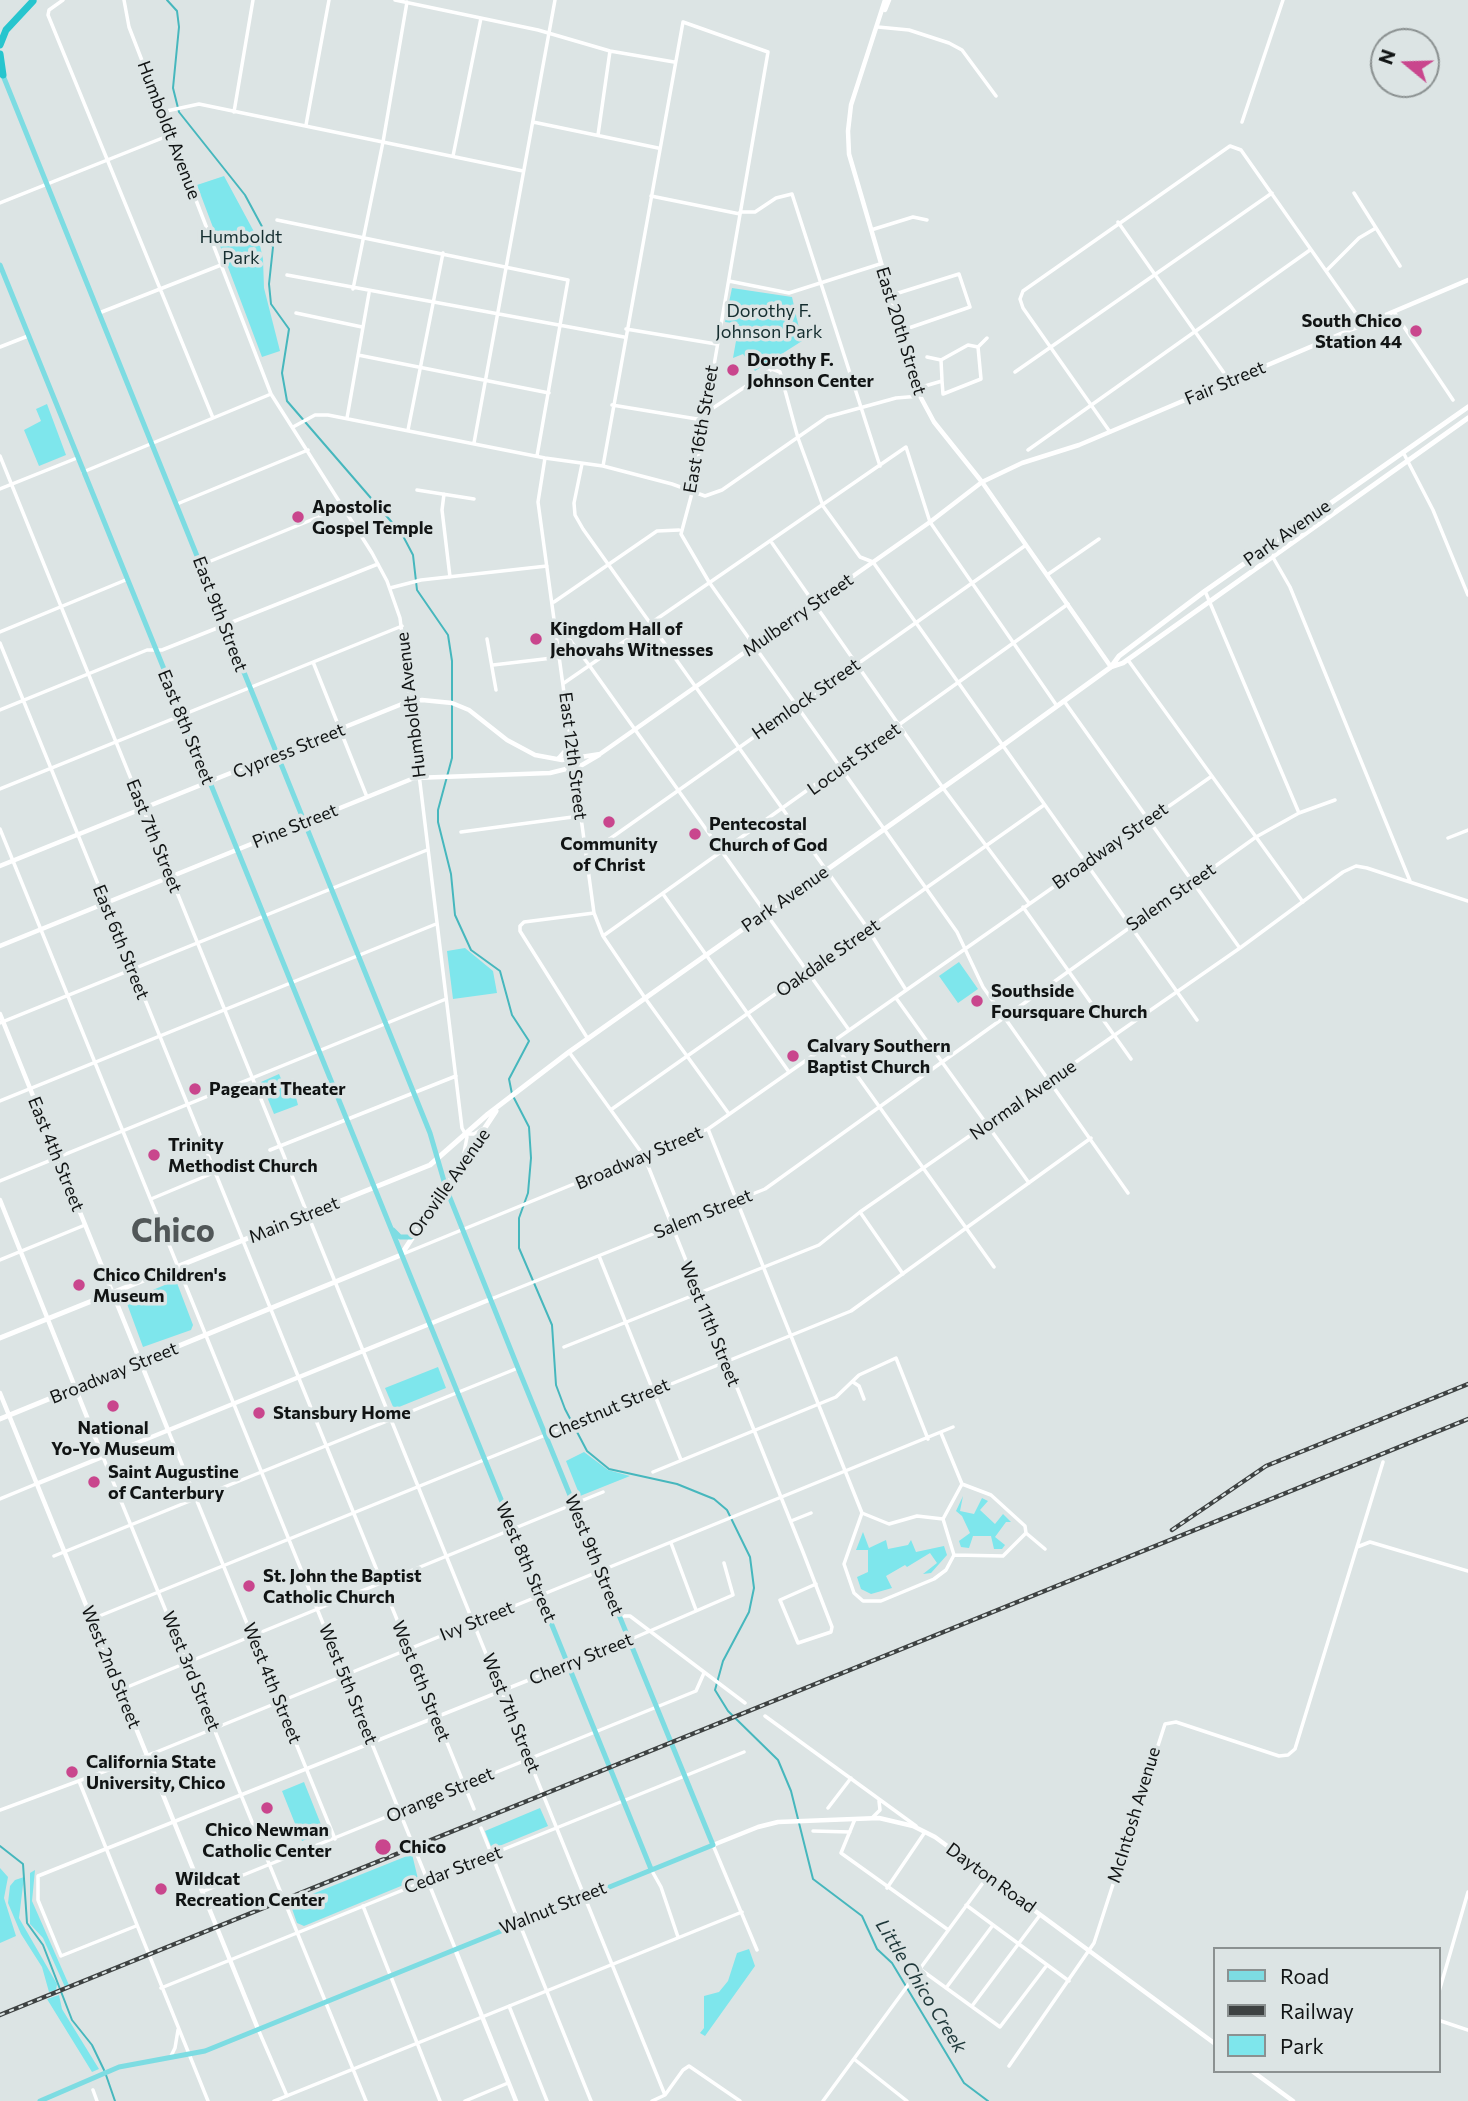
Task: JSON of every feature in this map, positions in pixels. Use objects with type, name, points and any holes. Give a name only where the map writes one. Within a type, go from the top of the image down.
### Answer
[{"type":"highway","points":[[0,28],[34,1]]},
{"type":"highway","points":[[0,44],[6,30],[34,1]]},
{"type":"highway","points":[[0,54],[1,73]]},
{"type":"main road","name":"East 9th Street","points":[[1,73],[177,504],[248,688],[438,1158]]},
{"type":"main road","name":"East 8th Street","points":[[0,265],[375,1187]]},
{"type":"main road","name":"Park Avenue","points":[[1111,667],[1119,656],[1205,591],[1468,407]]},
{"type":"main road","name":"Park Avenue","points":[[496,1111],[569,1052],[1111,667],[1128,660],[1468,418]]},
{"type":"main road","name":"Main Street","points":[[0,1338],[430,1165],[465,1133],[496,1111]]},
{"type":"main road","name":"Oroville Avenue","points":[[401,1255],[492,1121],[496,1111]]},
{"type":"main road","name":"West 9th Street","points":[[438,1158],[446,1188],[518,1368],[713,1845]]},
{"type":"main road","name":"West 8th Street","points":[[375,1187],[511,1529],[597,1731],[651,1869]]},
{"type":"main road","points":[[393,1230],[400,1237],[411,1237]]},
{"type":"main road","name":"Broadway Street","points":[[0,1419],[401,1255]]},
{"type":"main road","name":"Walnut Street","points":[[40,2101],[119,2067],[190,2056],[713,1845]]},
{"type":"street","points":[[63,0],[49,10],[48,15],[213,418]]},
{"type":"street","name":"Humboldt Avenue","points":[[124,0],[129,27],[271,394],[378,564],[390,588],[402,626],[436,925],[465,1133],[466,1144],[459,1168]]},
{"type":"street","points":[[234,112],[253,0]]},
{"type":"street","points":[[306,125],[330,0]]},
{"type":"street","points":[[395,0],[481,17],[610,51],[674,61],[603,467]]},
{"type":"street","points":[[474,443],[555,0]]},
{"type":"street","name":"East 20th Street","points":[[887,0],[851,105],[848,131],[855,180],[903,330],[920,396],[934,422],[982,482],[1111,667]]},
{"type":"street","points":[[1242,122],[1283,0]]},
{"type":"street","points":[[353,289],[383,142],[407,2]]},
{"type":"street","points":[[453,156],[481,17]]},
{"type":"street","name":"East 16th Street","points":[[674,61],[683,22],[768,52],[692,493],[679,530]]},
{"type":"street","points":[[878,27],[909,30],[962,50],[996,96]]},
{"type":"street","points":[[598,135],[610,51]]},
{"type":"street","points":[[162,112],[199,104],[523,171]]},
{"type":"street","points":[[533,122],[658,148]]},
{"type":"street","points":[[0,203],[171,135]]},
{"type":"street","points":[[1111,432],[1020,299],[1023,290],[1230,146],[1241,150],[1364,326]]},
{"type":"street","points":[[1015,372],[1158,275],[1272,193]]},
{"type":"street","points":[[1354,193],[1400,266]]},
{"type":"street","points":[[651,196],[740,213],[755,212],[776,198],[792,194],[880,466]]},
{"type":"street","points":[[871,230],[913,217],[927,220]]},
{"type":"street","points":[[277,220],[568,280],[537,456]]},
{"type":"street","points":[[1118,222],[1158,275],[1229,380]]},
{"type":"street","points":[[1326,271],[1343,258],[1350,246],[1376,228]]},
{"type":"street","points":[[1028,450],[1310,250]]},
{"type":"street","points":[[408,430],[443,253]]},
{"type":"street","points":[[729,281],[789,293],[880,264]]},
{"type":"street","points":[[99,313],[222,265]]},
{"type":"street","points":[[891,295],[959,274],[970,307],[903,330]]},
{"type":"street","points":[[287,275],[369,293],[624,337]]},
{"type":"street","name":"Fair Street","points":[[982,482],[1022,463],[1111,432],[1468,280]]},
{"type":"street","points":[[347,418],[369,293]]},
{"type":"street","points":[[1394,312],[1453,400]]},
{"type":"street","points":[[296,313],[362,327]]},
{"type":"street","points":[[626,329],[716,344]]},
{"type":"street","points":[[0,347],[28,336]]},
{"type":"street","points":[[978,347],[987,338]]},
{"type":"street","points":[[927,357],[941,360],[968,345],[978,347]]},
{"type":"street","points":[[941,360],[943,394],[981,379],[978,347]]},
{"type":"street","points":[[358,355],[550,393]]},
{"type":"street","points":[[612,405],[703,417],[777,369],[823,506],[860,557],[873,562],[1197,1020]]},
{"type":"street","points":[[918,388],[942,381]]},
{"type":"street","points":[[83,472],[271,394]]},
{"type":"street","points":[[293,427],[312,416],[347,418],[603,467],[672,484],[705,496],[716,494],[819,421],[859,407],[920,396]]},
{"type":"street","points":[[564,683],[906,447],[930,522],[1057,706]]},
{"type":"street","points":[[177,504],[308,450]]},
{"type":"street","points":[[1404,452],[1468,595]]},
{"type":"street","name":"East 7th Street","points":[[0,456],[308,1215]]},
{"type":"street","points":[[0,489],[77,458]]},
{"type":"street","name":"East 12th Street","points":[[545,458],[538,502],[558,631],[594,913],[603,936],[729,1114]]},
{"type":"street","points":[[582,464],[575,515],[824,872],[864,923],[866,931],[906,990]]},
{"type":"street","name":"Mulberry Street","points":[[574,759],[600,754],[930,522],[982,482]]},
{"type":"street","points":[[416,490],[474,499]]},
{"type":"street","points":[[444,494],[442,510],[450,577]]},
{"type":"street","points":[[201,565],[343,508]]},
{"type":"street","points":[[554,602],[657,531],[679,530],[709,582],[957,932],[964,950],[1004,1017],[1128,1193]]},
{"type":"street","points":[[1047,575],[1099,539]]},
{"type":"street","points":[[772,542],[943,788],[1029,903]]},
{"type":"street","name":"Hemlock Street","points":[[586,852],[1027,545]]},
{"type":"street","points":[[1267,547],[1298,606],[1410,881]]},
{"type":"street","points":[[0,710],[147,650],[162,650],[378,564]]},
{"type":"street","points":[[390,588],[421,580],[548,566]]},
{"type":"street","points":[[0,632],[128,579]]},
{"type":"street","points":[[1205,591],[1299,813]]},
{"type":"street","name":"Locust Street","points":[[603,936],[1068,604]]},
{"type":"street","points":[[0,789],[402,626]]},
{"type":"street","points":[[558,631],[566,636],[589,665],[720,853],[849,1030]]},
{"type":"street","points":[[487,639],[496,690]]},
{"type":"street","name":"East 6th Street","points":[[0,643],[243,1241]]},
{"type":"street","points":[[493,665],[561,657]]},
{"type":"street","points":[[1128,660],[1303,902]]},
{"type":"street","points":[[313,662],[368,797]]},
{"type":"street","name":"Cypress Street","points":[[0,866],[411,702],[444,701],[460,706],[526,751],[556,759],[574,759]]},
{"type":"street","points":[[1064,701],[1240,948]]},
{"type":"street","points":[[556,759],[572,743]]},
{"type":"street","name":"Pine Street","points":[[0,946],[420,776],[532,774],[575,768],[600,754]]},
{"type":"street","name":"Broadway Street","points":[[401,1255],[534,1203],[708,1129],[1212,776]]},
{"type":"street","name":"Salem Street","points":[[0,1499],[526,1284],[737,1202],[775,1183],[879,1105],[1256,837],[1299,813],[1335,800]]},
{"type":"street","name":"Oakdale Street","points":[[612,1109],[1044,806]]},
{"type":"street","points":[[461,832],[581,816]]},
{"type":"street","name":"West 5th Street","points":[[0,829],[516,2101]]},
{"type":"street","points":[[1448,838],[1468,830]]},
{"type":"street","points":[[2,1023],[428,850]]},
{"type":"street","name":"Normal Avenue","points":[[564,1348],[819,1245],[860,1212],[1240,948],[1343,872],[1356,866],[1468,901]]},
{"type":"street","points":[[663,894],[789,1072]]},
{"type":"street","points":[[1023,907],[1131,1059]]},
{"type":"street","points":[[588,1039],[520,931],[520,926],[524,922],[594,913]]},
{"type":"street","points":[[0,1101],[436,925]]},
{"type":"street","points":[[0,1181],[446,999]]},
{"type":"street","points":[[896,999],[1029,1183]]},
{"type":"street","name":"East 4th Street","points":[[0,1014],[113,1294]]},
{"type":"street","points":[[833,1042],[994,1267]]},
{"type":"street","name":"West 11th Street","points":[[569,1052],[644,1156],[816,1584],[832,1627],[831,1632],[798,1643],[780,1600],[816,1584]]},
{"type":"street","points":[[270,1150],[456,1076]]},
{"type":"street","points":[[465,1133],[474,1135],[492,1121]]},
{"type":"street","points":[[708,1129],[862,1513],[844,1564],[854,1593],[863,1601],[881,1601],[934,1579],[946,1570],[954,1555],[943,1519],[962,1484]]},
{"type":"street","name":"Chestnut Street","points":[[92,1619],[850,1311],[1091,1139]]},
{"type":"street","points":[[151,1199],[225,1168]]},
{"type":"street","name":"West 3rd Street","points":[[0,1200],[366,2101]]},
{"type":"street","points":[[860,1212],[903,1274]]},
{"type":"street","name":"West 7th Street","points":[[308,1215],[665,2095]]},
{"type":"street","points":[[0,1260],[85,1225]]},
{"type":"street","name":"West 6th Street","points":[[243,1241],[474,1810]]},
{"type":"street","points":[[599,1256],[681,1460]]},
{"type":"street","name":"West 4th Street","points":[[113,1294],[335,1839]]},
{"type":"street","points":[[653,1472],[842,1394],[868,1370],[896,1358],[928,1439]]},
{"type":"street","points":[[54,1556],[518,1368]]},
{"type":"street","points":[[853,1382],[859,1386],[864,1399]]},
{"type":"street","name":"West 2nd Street","points":[[0,1393],[287,2096]]},
{"type":"street","name":"Ivy Street","points":[[0,1810],[147,1756],[602,1572],[721,1519],[782,1498],[953,1427]]},
{"type":"street","points":[[941,1433],[962,1484],[1000,1502],[1025,1526],[1026,1533],[1045,1549]]},
{"type":"street","name":"McIntosh Avenue","points":[[1009,2066],[1089,1952],[1162,1727],[1168,1722],[1176,1722],[1279,1756],[1292,1753],[1297,1745],[1383,1462]]},
{"type":"street","points":[[120,1690],[187,1660],[603,1492]]},
{"type":"street","points":[[791,1521],[811,1513]]},
{"type":"street","points":[[862,1513],[889,1524],[917,1516],[943,1519]]},
{"type":"street","points":[[954,1555],[1003,1556],[1026,1533]]},
{"type":"street","points":[[1357,1548],[1370,1542],[1468,1571]]},
{"type":"street","points":[[671,1543],[696,1611]]},
{"type":"street","name":"Cherry Street","points":[[136,1926],[61,1956],[38,1900],[38,1877],[649,1632],[733,1595],[724,1563]]},
{"type":"street","points":[[619,1616],[629,1616],[745,1703]]},
{"type":"street","name":"Orange Street","points":[[204,1891],[696,1691],[704,1673]]},
{"type":"street","name":"Dayton Road","points":[[765,1716],[1212,2042]]},
{"type":"street","name":"Cedar Street","points":[[162,1988],[427,1878],[492,1855],[744,1752]]},
{"type":"street","points":[[828,1808],[851,1778]]},
{"type":"street","points":[[79,1781],[208,2101]]},
{"type":"street","points":[[870,1818],[880,1810],[878,1798]]},
{"type":"street","name":"Walnut Street","points":[[713,1845],[758,1827],[804,1821],[870,1818],[899,1821],[926,1833]]},
{"type":"street","points":[[855,1819],[840,1851],[887,1888],[947,1929]]},
{"type":"street","points":[[481,1828],[591,2101]]},
{"type":"street","points":[[813,1831],[850,1832]]},
{"type":"street","points":[[887,1888],[926,1833]]},
{"type":"street","name":"West 9th Street","points":[[713,1845],[757,1950]]},
{"type":"street","name":"West 8th Street","points":[[651,1869],[661,1888],[678,1937]]},
{"type":"street","points":[[823,2101],[947,1929],[988,1877]]},
{"type":"street","points":[[1440,1988],[1468,1892]]},
{"type":"street","points":[[966,1905],[1069,1981]]},
{"type":"street","points":[[363,1906],[440,2101]]},
{"type":"street","points":[[274,2101],[741,1912]]},
{"type":"street","points":[[972,2006],[1040,1915]]},
{"type":"street","points":[[946,1988],[993,1925]]},
{"type":"street","points":[[920,1969],[1000,2027],[1047,1965]]},
{"type":"street","points":[[509,2006],[547,2101]]},
{"type":"street","points":[[1440,2021],[1468,2030]]},
{"type":"street","points":[[170,2058],[178,2039],[178,2028]]},
{"type":"street","points":[[854,2059],[907,2101]]},
{"type":"street","points":[[652,2101],[665,2095],[689,2066],[740,2101]]},
{"type":"street","points":[[1255,2073],[1293,2101]]},
{"type":"street","points":[[465,2101],[509,2083]]},
{"type":"street","points":[[93,2090],[97,2101]]},
{"type":"green space","name":"Humboldt Park","points":[[224,176],[259,241],[263,259],[264,288],[280,351],[262,357],[197,185]]},
{"type":"green space","name":"Dorothy F. Johnson Park","points":[[732,288],[792,297],[802,341],[755,371],[743,354],[733,358],[739,324],[725,322]]},
{"type":"green space","points":[[47,404],[66,455],[39,466],[24,430],[41,421],[36,409]]},
{"type":"green space","points":[[465,948],[493,971],[497,993],[453,999],[447,951]]},
{"type":"green space","points":[[959,962],[978,989],[958,1003],[939,976]]},
{"type":"green space","points":[[279,1074],[287,1092],[294,1090],[298,1105],[274,1114],[261,1082]]},
{"type":"green space","points":[[172,1282],[177,1283],[193,1325],[191,1330],[143,1347],[126,1301]]},
{"type":"green space","points":[[438,1367],[446,1388],[394,1409],[385,1388]]},
{"type":"green space","points":[[584,1452],[608,1470],[630,1476],[580,1496],[566,1461]]},
{"type":"green space","points":[[963,1496],[960,1511],[974,1514],[982,1498],[988,1501],[980,1510],[995,1524],[1003,1514],[1011,1522],[1006,1522],[995,1537],[1005,1545],[1002,1549],[994,1549],[991,1536],[973,1536],[969,1548],[961,1547],[959,1541],[970,1533],[962,1516],[956,1511]]},
{"type":"green space","points":[[863,1532],[869,1548],[886,1540],[888,1549],[908,1545],[911,1540],[916,1552],[944,1546],[947,1555],[931,1573],[923,1574],[937,1563],[930,1553],[907,1567],[905,1565],[886,1576],[892,1588],[871,1594],[861,1589],[857,1577],[868,1572],[868,1550],[856,1550]]},
{"type":"green space","points":[[304,1782],[324,1832],[302,1841],[282,1791]]},
{"type":"green space","points":[[540,1808],[548,1826],[492,1849],[485,1831]]},
{"type":"green space","points":[[412,1854],[418,1879],[304,1926],[297,1923],[290,1903]]},
{"type":"green space","points":[[0,1868],[8,1877],[4,1898],[16,1936],[0,1943]]},
{"type":"green space","points":[[35,1870],[32,1901],[69,1985],[65,1987],[43,1938],[30,1924],[30,1873]]},
{"type":"green space","points":[[24,1877],[19,1918],[57,1984],[56,1990],[49,1992],[42,1967],[21,1934],[8,1903],[10,1886],[15,1880]]},
{"type":"green space","points":[[749,1949],[755,1966],[705,2036],[700,2033],[704,2028],[704,1996],[719,1992],[728,1981],[737,1953]]},
{"type":"green space","points":[[59,1995],[62,2009],[99,2069],[92,2072],[47,1999]]},
{"type":"waterway","name":"Little Chico Creek","points":[[167,0],[177,11],[179,27],[173,88],[179,112],[245,195],[273,247],[269,284],[271,304],[289,329],[282,373],[287,401],[402,534],[413,555],[417,590],[448,635],[452,661],[452,758],[438,810],[438,822],[451,874],[455,915],[471,950],[500,971],[512,1015],[529,1041],[509,1079],[512,1094]]},
{"type":"waterway","name":"Little Chico Creek","points":[[514,1098],[529,1127],[531,1158],[528,1193],[519,1218],[519,1248],[552,1325],[556,1385],[565,1409],[587,1451],[609,1469],[677,1484],[714,1499],[727,1510],[750,1557],[754,1588],[749,1612],[723,1661],[715,1690],[728,1711],[778,1760],[791,1791],[813,1879],[862,1916],[877,1949],[892,1963],[964,2083],[988,2101]]},
{"type":"waterway","points":[[0,1846],[23,1864],[27,1923],[43,1945],[72,2020],[92,2045],[104,2070]]},
{"type":"waterway","points":[[106,2075],[115,2101]]},
{"type":"railway","points":[[1172,1530],[1266,1466],[1468,1384]]},
{"type":"railway","points":[[0,2015],[1468,1419]]},
{"type":"place","name":"South Chico Station 44","points":[[1416,331]]},
{"type":"place","name":"Dorothy F. Johnson Center","points":[[733,370]]},
{"type":"place","name":"Apostolic Gospel Temple","points":[[298,517]]},
{"type":"place","name":"Kingdom Hall of Jehovahs Witnesses","points":[[536,639]]},
{"type":"place","name":"Community of Christ","points":[[609,822]]},
{"type":"place","name":"Pentecostal Church of God","points":[[695,834]]},
{"type":"place","name":"Southside Foursquare Church","points":[[977,1001]]},
{"type":"place","name":"Calvary Southern Baptist Church","points":[[793,1056]]},
{"type":"place","name":"Pageant Theater","points":[[195,1089]]},
{"type":"place","name":"Trinity Methodist Church","points":[[154,1155]]},
{"type":"place","name":"Chico Children's Museum","points":[[79,1285]]},
{"type":"place","name":"National Yo-Yo Museum","points":[[113,1406]]},
{"type":"place","name":"Stansbury Home","points":[[259,1413]]},
{"type":"place","name":"Saint Augustine of Canterbury","points":[[94,1482]]},
{"type":"place","name":"St. John the Baptist Catholic Church","points":[[249,1586]]},
{"type":"place","name":"California State University, Chico","points":[[72,1772]]},
{"type":"place","name":"Chico Newman Catholic Center","points":[[267,1808]]},
{"type":"place","name":"Chico","points":[[383,1847]]},
{"type":"place","name":"Wildcat Recreation Center","points":[[161,1889]]},
{"type":"district","name":"Chico","points":[[173,1231]]}]
